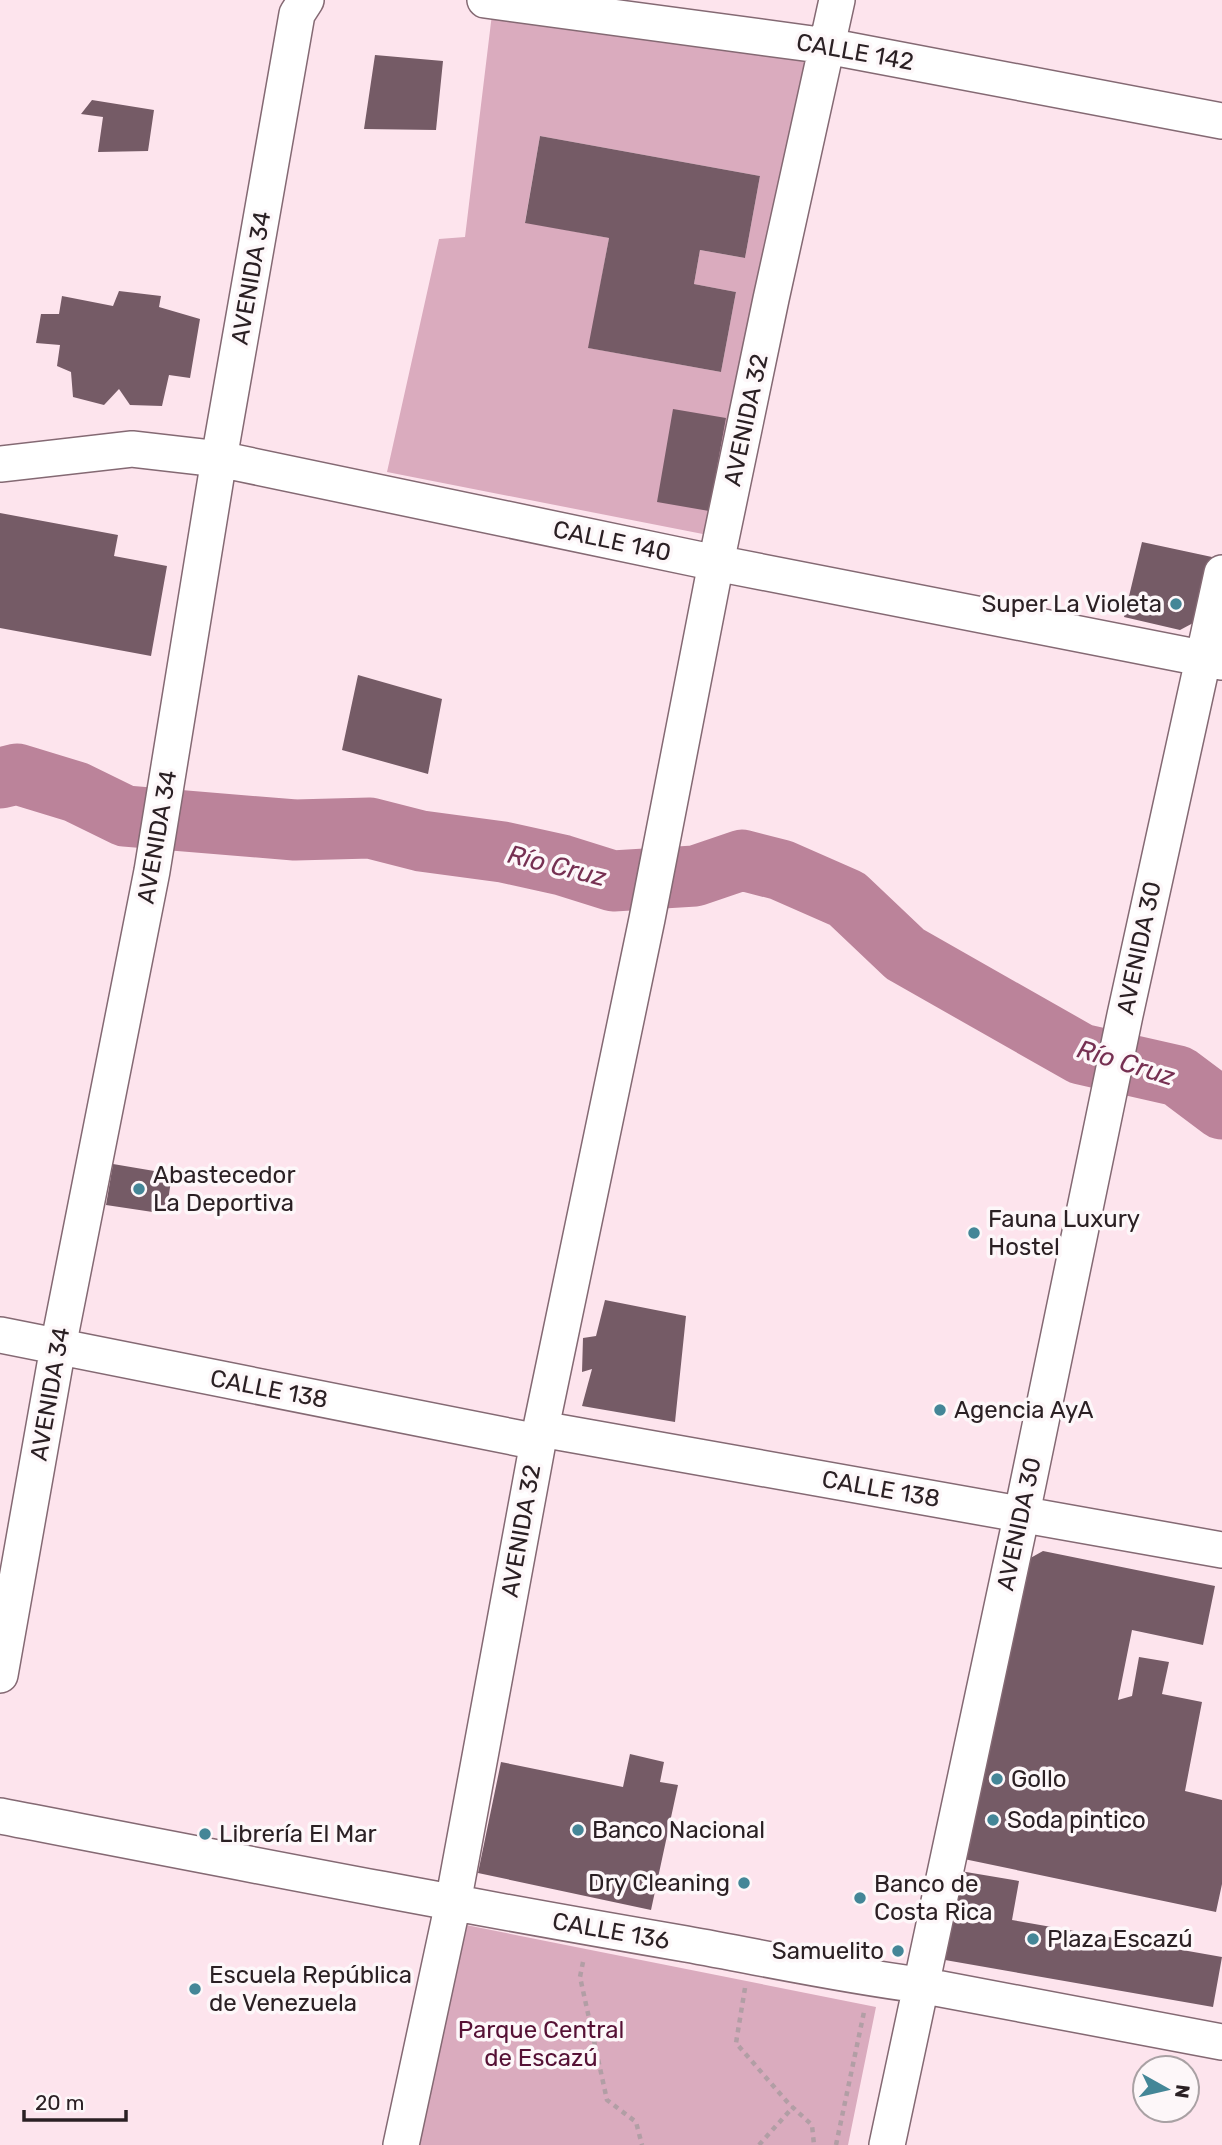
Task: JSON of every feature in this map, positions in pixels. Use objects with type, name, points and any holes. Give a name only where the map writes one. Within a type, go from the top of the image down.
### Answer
[{"type":"street","name":"AVENIDA 34","points":[[0,1675],[58,1347],[152,871],[219,459],[298,15],[306,0]]},
{"type":"street","name":"CALLE 142","points":[[485,0],[827,46],[1222,121]]},
{"type":"street","name":"AVENIDA 32","points":[[401,2145],[453,1903],[539,1436],[647,919],[716,563],[837,0]]},
{"type":"street","name":"CALLE 140","points":[[0,464],[132,449],[219,459],[716,563],[1212,660]]},
{"type":"street","name":"AVENIDA 30","points":[[887,2145],[1125,1015],[1212,660],[1222,573]]},
{"type":"street","name":"CALLE 138","points":[[0,1335],[539,1436],[1022,1513],[1222,1550]]},
{"type":"street","name":"CALLE 136","points":[[0,1816],[453,1903],[1222,2042]]},
{"type":"path","points":[[591,1928],[580,1977],[598,2065],[607,2100],[636,2122],[642,2145]]},
{"type":"path","points":[[749,1955],[736,2043],[812,2125],[814,2145]]},
{"type":"path","points":[[836,2145],[872,1979]]},
{"type":"path","points":[[759,2145],[793,2107]]},
{"type":"green space","points":[[492,14],[807,56],[708,535],[387,472],[439,239],[465,237]],"holes":[[[540,136],[760,176],[745,258],[700,250],[694,284],[736,292],[721,372],[589,348],[609,238],[525,222]]]},
{"type":"green space","name":"Parque Central de Escazú","points":[[461,1924],[876,2007],[848,2145],[417,2145]]},
{"type":"building","points":[[375,55],[443,61],[436,130],[364,129]]},
{"type":"building","points":[[92,100],[154,110],[148,151],[98,152],[103,117],[81,114]]},
{"type":"building","points":[[540,136],[760,176],[745,258],[700,250],[694,284],[736,292],[721,372],[588,348],[609,238],[525,223]]},
{"type":"building","points":[[119,291],[161,296],[159,307],[200,319],[190,378],[169,375],[162,406],[130,405],[119,389],[104,405],[73,397],[71,372],[57,366],[60,345],[36,343],[41,314],[59,314],[62,296],[113,306]]},
{"type":"building","points":[[673,409],[726,418],[709,511],[657,502]]},
{"type":"building","points":[[0,513],[118,535],[114,556],[167,566],[151,656],[0,628]]},
{"type":"building","points":[[1142,542],[1212,557],[1195,622],[1180,630],[1124,617]]},
{"type":"building","points":[[358,675],[442,699],[428,774],[342,750]]},
{"type":"building","name":"Abastecedor La Deportiva","points":[[113,1164],[172,1174],[166,1214],[106,1205]]},
{"type":"building","points":[[605,1300],[686,1316],[675,1422],[582,1406],[592,1369],[582,1372],[583,1338],[596,1336]]},
{"type":"building","points":[[1043,1551],[1215,1586],[1203,1645],[1132,1630],[1118,1700],[1132,1696],[1139,1657],[1169,1662],[1162,1694],[1202,1702],[1185,1791],[1222,1800],[1222,1884],[1216,1912],[964,1859],[1025,1561]]},
{"type":"building","name":"Banco Nacional","points":[[630,1754],[664,1762],[660,1782],[678,1785],[651,1910],[478,1873],[501,1762],[623,1787]]},
{"type":"building","name":"Plaza Escazú","points":[[960,1871],[1019,1881],[1012,1920],[1222,1957],[1213,2007],[945,1960]]},
{"type":"waterway","name":"Río Cruz","points":[[0,778],[17,774],[76,792],[125,816],[295,830],[370,828],[421,841],[503,852],[562,865],[613,881],[695,876],[742,860],[781,870],[847,899],[905,954],[1081,1054],[1178,1076],[1222,1109]]},
{"type":"place","name":"Super La Violeta","points":[[1176,604]]},
{"type":"place","name":"Abastecedor La Deportiva","points":[[139,1189]]},
{"type":"place","name":"Fauna Luxury Hostel","points":[[974,1233]]},
{"type":"place","name":"Agencia AyA","points":[[940,1410]]},
{"type":"place","name":"Gollo","points":[[997,1779]]},
{"type":"place","name":"Soda pintico","points":[[993,1820]]},
{"type":"place","name":"Banco Nacional","points":[[578,1830]]},
{"type":"place","name":"Librería El Mar","points":[[205,1834]]},
{"type":"place","name":"Dry Cleaning","points":[[744,1883]]},
{"type":"place","name":"Banco de Costa Rica","points":[[860,1898]]},
{"type":"place","name":"Plaza Escazú","points":[[1033,1939]]},
{"type":"place","name":"Samuelito","points":[[898,1951]]},
{"type":"place","name":"Escuela República de Venezuela","points":[[195,1989]]}]
